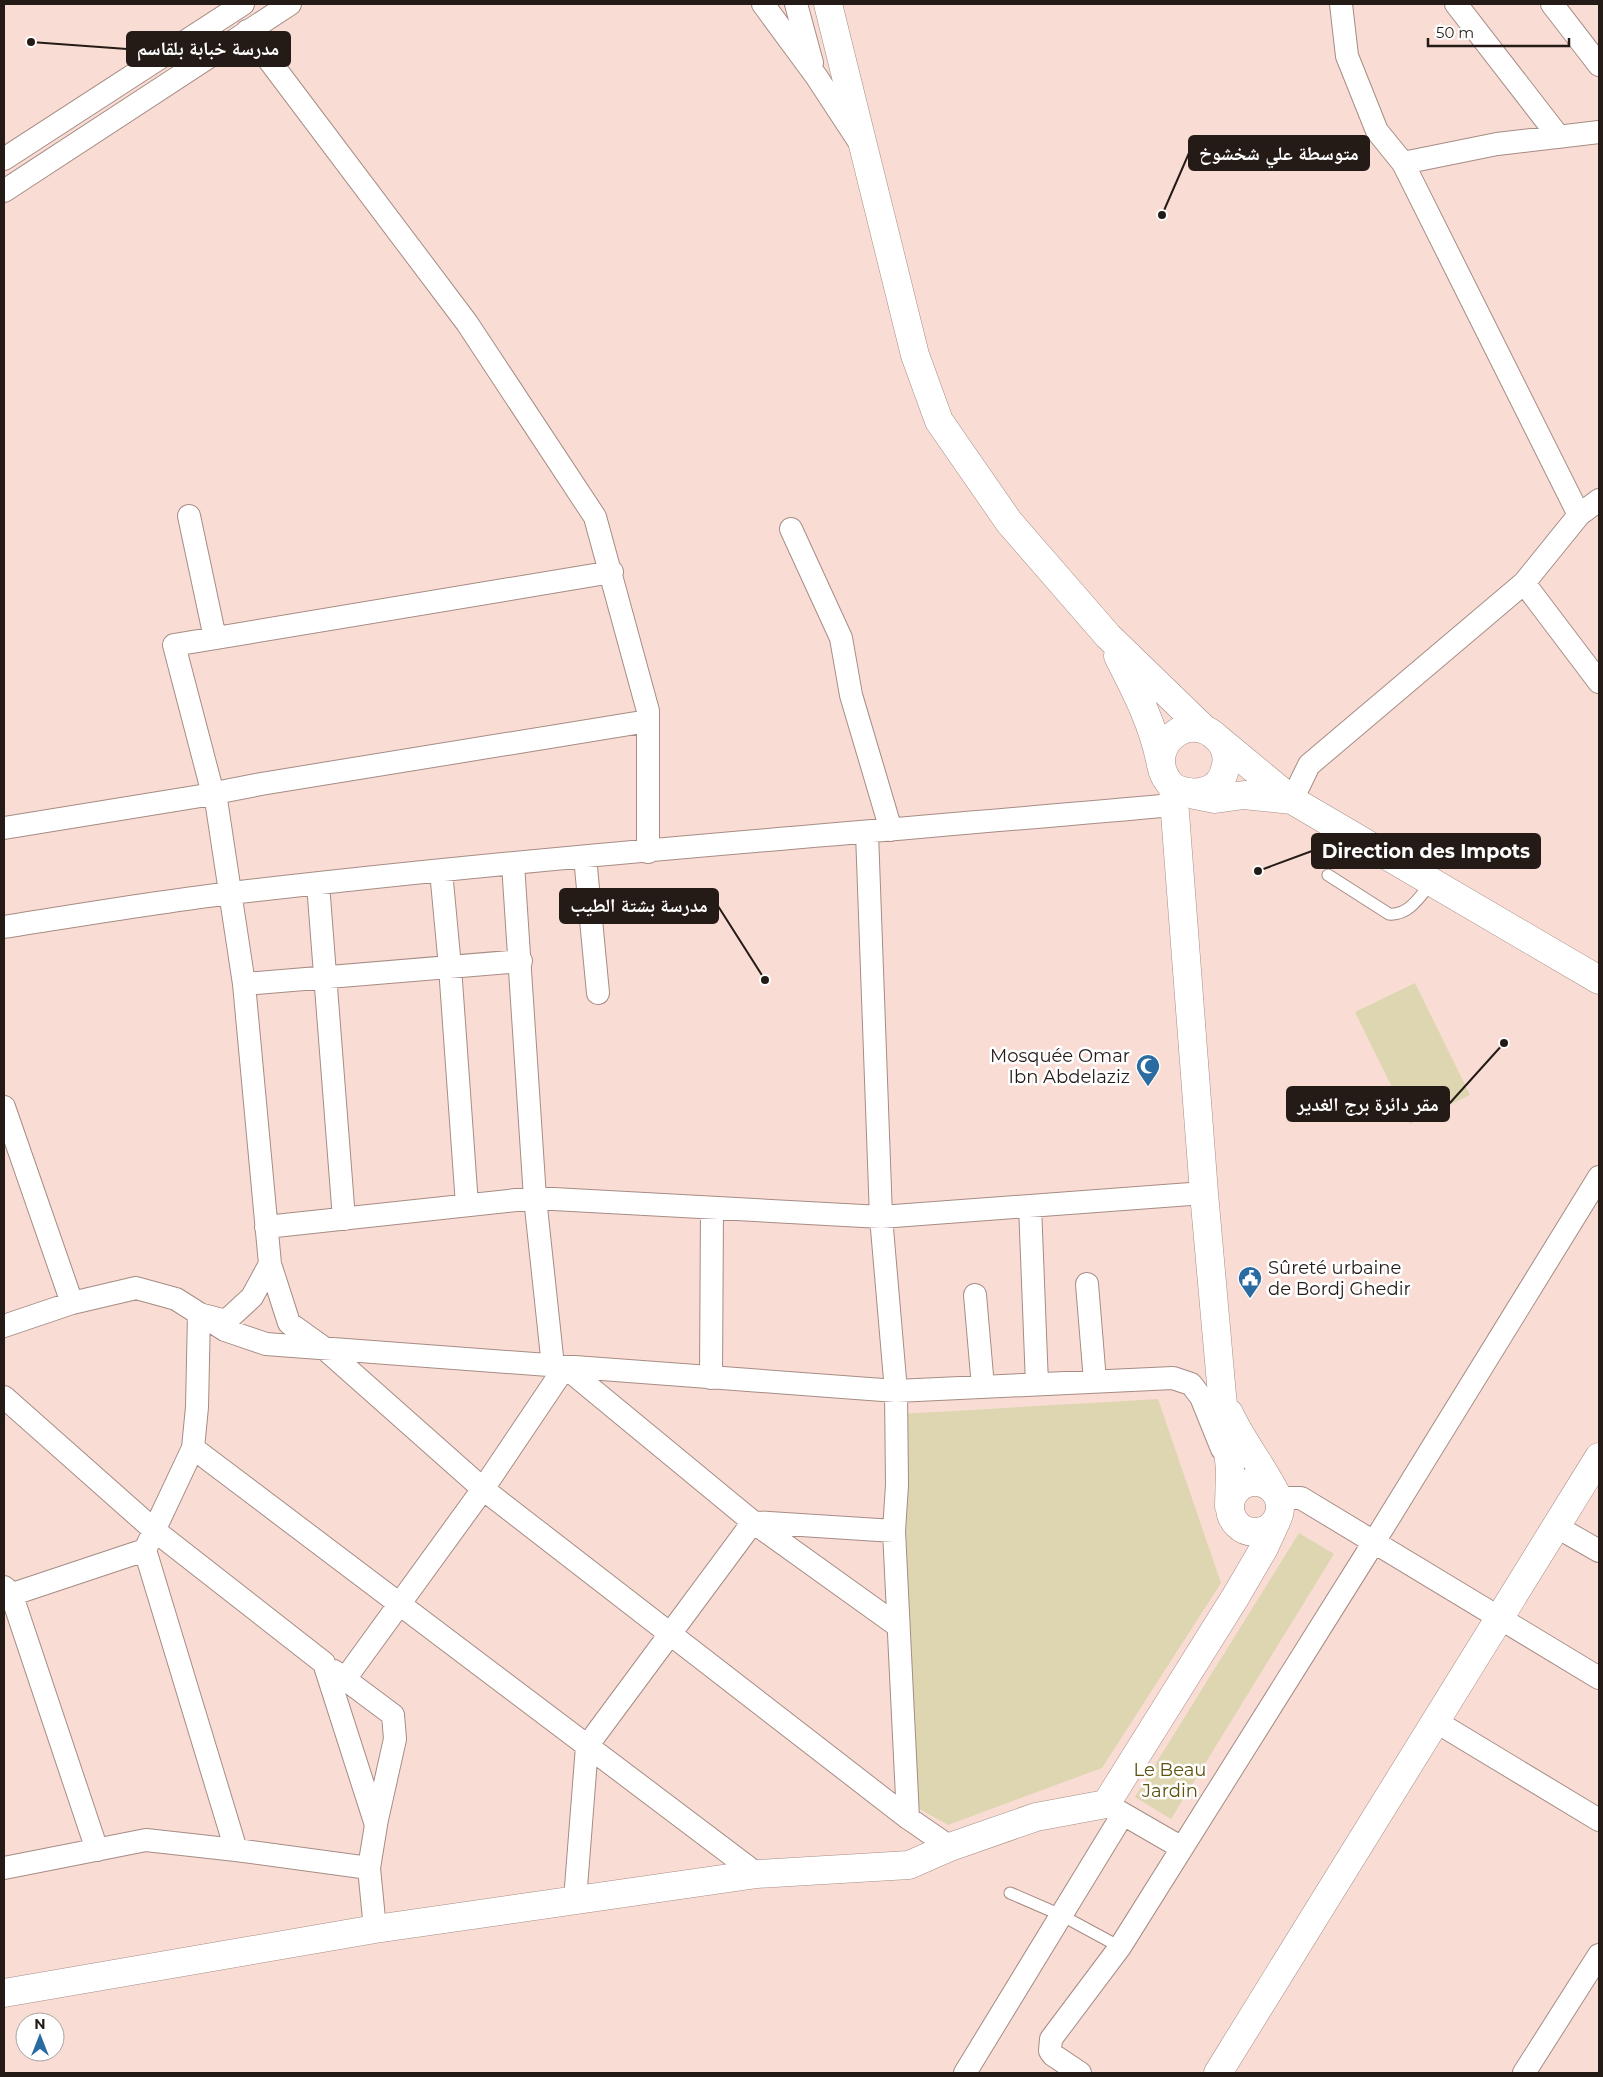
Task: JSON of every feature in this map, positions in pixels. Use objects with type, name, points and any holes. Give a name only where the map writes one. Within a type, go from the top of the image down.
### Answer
[{"type":"main road","points":[[828,4],[915,355],[939,420],[1009,522],[1108,636],[1221,743],[1226,752],[1227,762],[1225,772],[1212,788],[1203,793],[1175,788]]},
{"type":"main road","points":[[1108,636],[1138,695],[1175,788],[1204,1193],[1230,1468],[1232,1514],[1239,1568],[1236,1596]]},
{"type":"main road","points":[[1292,800],[1244,794],[1215,799],[1196,797],[1175,788],[1161,756],[1164,746],[1177,732],[1196,728],[1209,733],[1292,800],[1599,980]]},
{"type":"main road","points":[[4,1993],[375,1929],[757,1874],[909,1865],[950,1847],[1036,1817],[1115,1809],[1264,1548],[1276,1503],[1261,1464],[1237,1431],[1222,1395]]},
{"type":"main road","points":[[1218,2073],[1599,1457]]},
{"type":"main road","points":[[1250,1482],[1259,1482],[1276,1503],[1263,1531],[1255,1533],[1247,1531],[1232,1514],[1235,1490],[1242,1484],[1250,1482]]},
{"type":"street","points":[[4,160],[244,4]]},
{"type":"street","points":[[4,191],[290,4]]},
{"type":"street","points":[[763,4],[816,76],[863,147]]},
{"type":"street","points":[[796,4],[816,76]]},
{"type":"street","points":[[1341,4],[1347,56],[1377,131],[1403,163],[1579,515]]},
{"type":"street","points":[[1456,4],[1558,137]]},
{"type":"street","points":[[1552,4],[1599,65]]},
{"type":"street","points":[[247,31],[467,323],[595,517],[612,572],[648,711],[648,852]]},
{"type":"street","points":[[1403,163],[1497,144],[1599,132]]},
{"type":"street","points":[[1292,800],[1309,765],[1524,583],[1579,515],[1599,500]]},
{"type":"street","points":[[189,516],[216,638]]},
{"type":"street","points":[[790,529],[841,638],[851,696],[891,830]]},
{"type":"street","points":[[612,572],[174,645],[214,793],[244,984],[270,1264],[289,1323],[324,1348],[483,1489],[908,1818],[950,1847]]},
{"type":"street","points":[[1524,583],[1599,682]]},
{"type":"street","points":[[4,828],[648,721]]},
{"type":"street","points":[[4,927],[229,894],[318,884],[585,857],[866,833],[1175,788]]},
{"type":"street","points":[[866,833],[881,1217],[896,1391],[894,1531],[908,1818]]},
{"type":"street","points":[[585,857],[598,993]]},
{"type":"street","points":[[345,1679],[483,1489],[559,1367],[534,1198],[513,864]]},
{"type":"street","points":[[441,871],[450,967],[467,1205]]},
{"type":"street","points":[[318,884],[344,1218]]},
{"type":"street","points":[[244,984],[520,961]]},
{"type":"street","points":[[4,1107],[72,1303]]},
{"type":"street","points":[[1080,2073],[1053,2055],[1050,2051],[1051,2039],[1120,1947],[1374,1542],[1599,1177]]},
{"type":"street","points":[[266,1227],[534,1198],[881,1217],[1204,1193]]},
{"type":"street","points":[[1030,1206],[1037,1384]]},
{"type":"street","points":[[711,1378],[712,1208]]},
{"type":"street","points":[[200,1314],[226,1321],[252,1297],[270,1264]]},
{"type":"street","points":[[1087,1284],[1095,1381]]},
{"type":"street","points":[[4,1326],[72,1303],[136,1288],[176,1299],[225,1330],[266,1344],[896,1391],[1173,1378],[1191,1384],[1201,1397],[1230,1468]]},
{"type":"street","points":[[975,1295],[983,1387]]},
{"type":"street","points":[[200,1314],[197,1407],[193,1448],[145,1550],[236,1850]]},
{"type":"street","points":[[559,1367],[753,1522],[898,1626]]},
{"type":"street","points":[[4,1396],[154,1530],[393,1715],[395,1739],[368,1868],[375,1929]]},
{"type":"street","points":[[193,1448],[757,1874]]},
{"type":"street","points":[[1276,1503],[1302,1498],[1599,1678]]},
{"type":"street","points":[[753,1522],[894,1531]]},
{"type":"street","points":[[575,1900],[587,1746],[753,1522]]},
{"type":"street","points":[[1557,1527],[1599,1551]]},
{"type":"street","points":[[97,1850],[6,1592],[145,1550]]},
{"type":"street","points":[[324,1663],[376,1825]]},
{"type":"street","points":[[1436,1721],[1599,1820]]},
{"type":"street","points":[[965,2073],[1061,1915],[1115,1809],[1182,1848]]},
{"type":"street","points":[[4,1868],[146,1840],[368,1868]]},
{"type":"street","points":[[1524,2073],[1599,1954]]},
{"type":"lane","points":[[1328,876],[1389,914],[1399,915],[1407,911],[1432,882]]},
{"type":"lane","points":[[1010,1893],[1061,1915],[1120,1947]]},
{"type":"green space","points":[[1415,983],[1470,1095],[1410,1124],[1355,1012]]},
{"type":"green space","points":[[1158,1399],[1221,1583],[1102,1768],[948,1825],[918,1808],[900,1525],[901,1414]]},
{"type":"green space","name":"Le Beau Jardin","points":[[1299,1533],[1334,1554],[1171,1819],[1135,1797]]},
{"type":"place","name":"مدرسة خبابة بلقاسم","points":[[31,42]]},
{"type":"place","name":"متوسطة علي شخشوخ","points":[[1162,215]]},
{"type":"place","name":"Direction des Impots","points":[[1258,871]]},
{"type":"place","name":"مدرسة بشتة الطيب","points":[[765,980]]},
{"type":"place","name":"مقر دائرة برج الغدير","points":[[1504,1043]]},
{"type":"place","name":"Mosquée Omar Ibn Abdelaziz","points":[[1148,1087]]},
{"type":"place","name":"Sûreté urbaine de Bordj Ghedir","points":[[1250,1299]]}]
